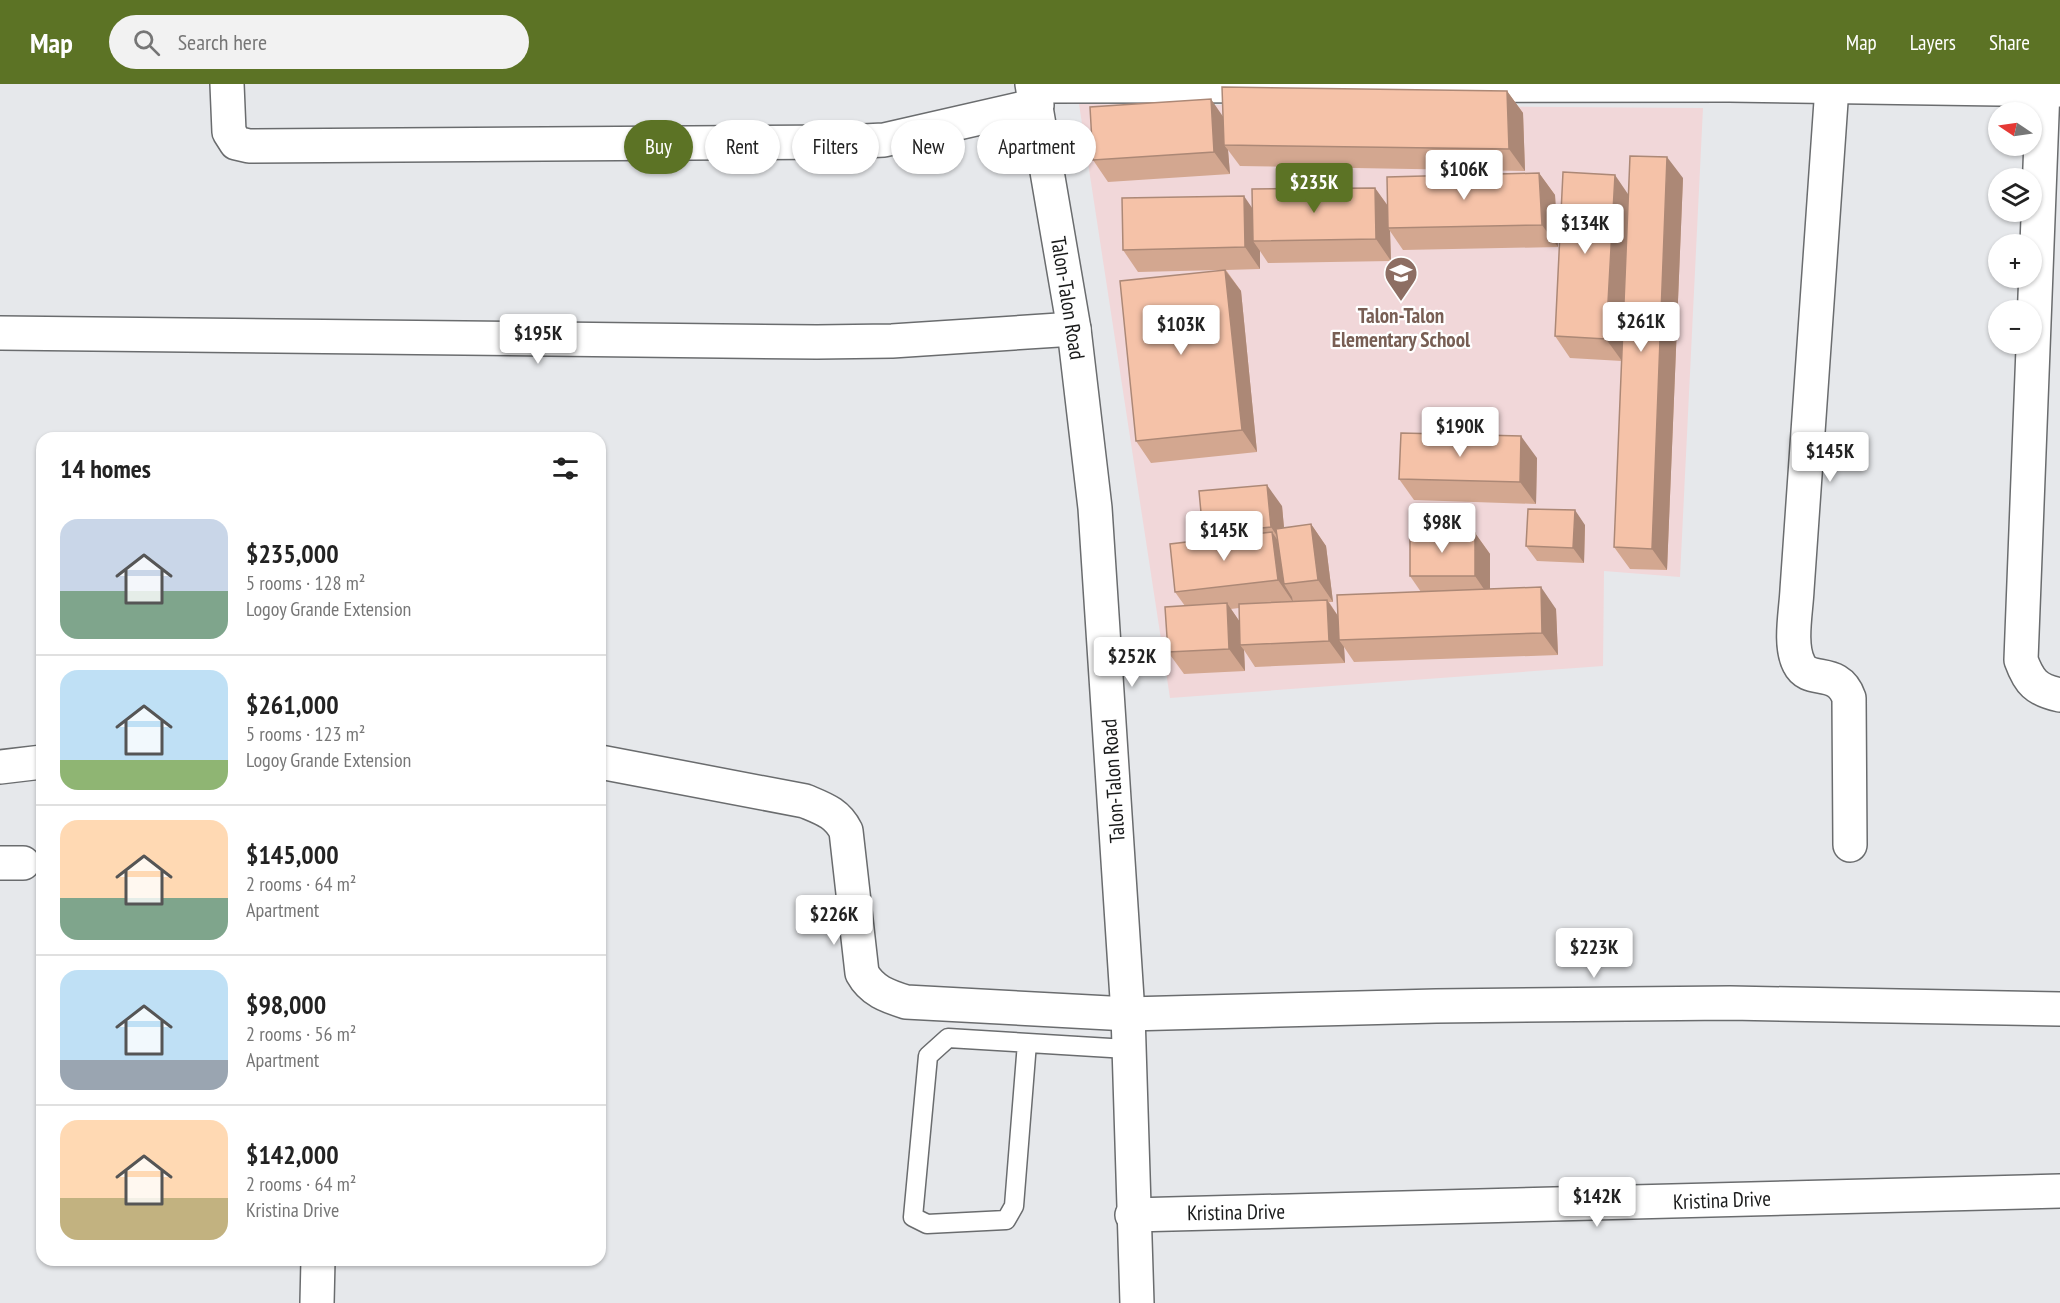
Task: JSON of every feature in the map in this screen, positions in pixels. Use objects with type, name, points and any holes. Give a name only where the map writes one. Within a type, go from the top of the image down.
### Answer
[{"type":"street","points":[[227,84],[229,132],[236,142],[249,146],[863,141],[916,133],[1034,92],[1729,85],[2051,89],[2021,660],[2029,682],[2041,691],[2060,695]]},
{"type":"street","points":[[1832,87],[1797,590],[1795,653],[1800,666],[1807,673],[1836,679],[1845,686],[1849,698],[1850,845]]},
{"type":"street","name":"Talon-Talon Road","points":[[1034,92],[1074,329],[1095,508],[1128,1014],[1132,1215],[1137,1303]]},
{"type":"street","points":[[0,333],[817,342],[892,341],[1074,329]]},
{"type":"street","points":[[0,767],[36,763]]},
{"type":"street","points":[[606,763],[805,801],[832,812],[840,819],[846,831],[862,972],[869,985],[886,996],[906,1002],[1128,1014],[1436,1006],[1730,1003],[2060,1009]]},
{"type":"street","name":"Kristina Drive","points":[[1132,1215],[2060,1191]]},
{"type":"street","points":[[317,1303],[318,1266]]},
{"type":"lane","points":[[1027,1043],[1014,1206],[1006,1220],[927,1224],[913,1217],[928,1056],[948,1038],[1127,1049]]},
{"type":"shaded area","name":"Talon-Talon Elementary School","points":[[1079,104],[1703,108],[1680,577],[1604,571],[1603,666],[1170,698],[1090,174],[1096,174],[1096,120],[1081,120]]},
{"type":"building","points":[[1222,87],[1507,91],[1509,149],[1224,145]]},
{"type":"building","points":[[1211,99],[1214,152],[1096,160],[1096,120],[1091,120],[1090,107]]},
{"type":"building","points":[[1630,156],[1667,157],[1652,549],[1614,547]]},
{"type":"building","points":[[1563,172],[1615,175],[1606,339],[1555,336]]},
{"type":"building","points":[[1539,173],[1542,225],[1388,228],[1387,177]]},
{"type":"building","points":[[1375,188],[1376,239],[1253,241],[1252,189]]},
{"type":"building","points":[[1244,196],[1245,247],[1123,250],[1122,198]]},
{"type":"building","points":[[1225,270],[1242,430],[1136,441],[1120,281]]},
{"type":"building","points":[[1401,433],[1521,436],[1520,482],[1399,479]]},
{"type":"building","points":[[1267,485],[1271,527],[1203,534],[1199,491]]},
{"type":"building","points":[[1528,509],[1575,510],[1573,548],[1526,546]]},
{"type":"building","points":[[1311,524],[1318,580],[1284,584],[1276,529]]},
{"type":"building","points":[[1272,532],[1278,580],[1175,592],[1170,544]]},
{"type":"building","points":[[1410,533],[1475,533],[1475,576],[1410,576]]},
{"type":"building","points":[[1541,587],[1542,633],[1339,640],[1337,595]]},
{"type":"building","points":[[1327,600],[1329,641],[1240,645],[1239,604]]},
{"type":"building","points":[[1227,603],[1229,649],[1168,652],[1165,607]]},
{"type":"place","name":"Talon-Talon Elementary School","points":[[1401,302]]}]
